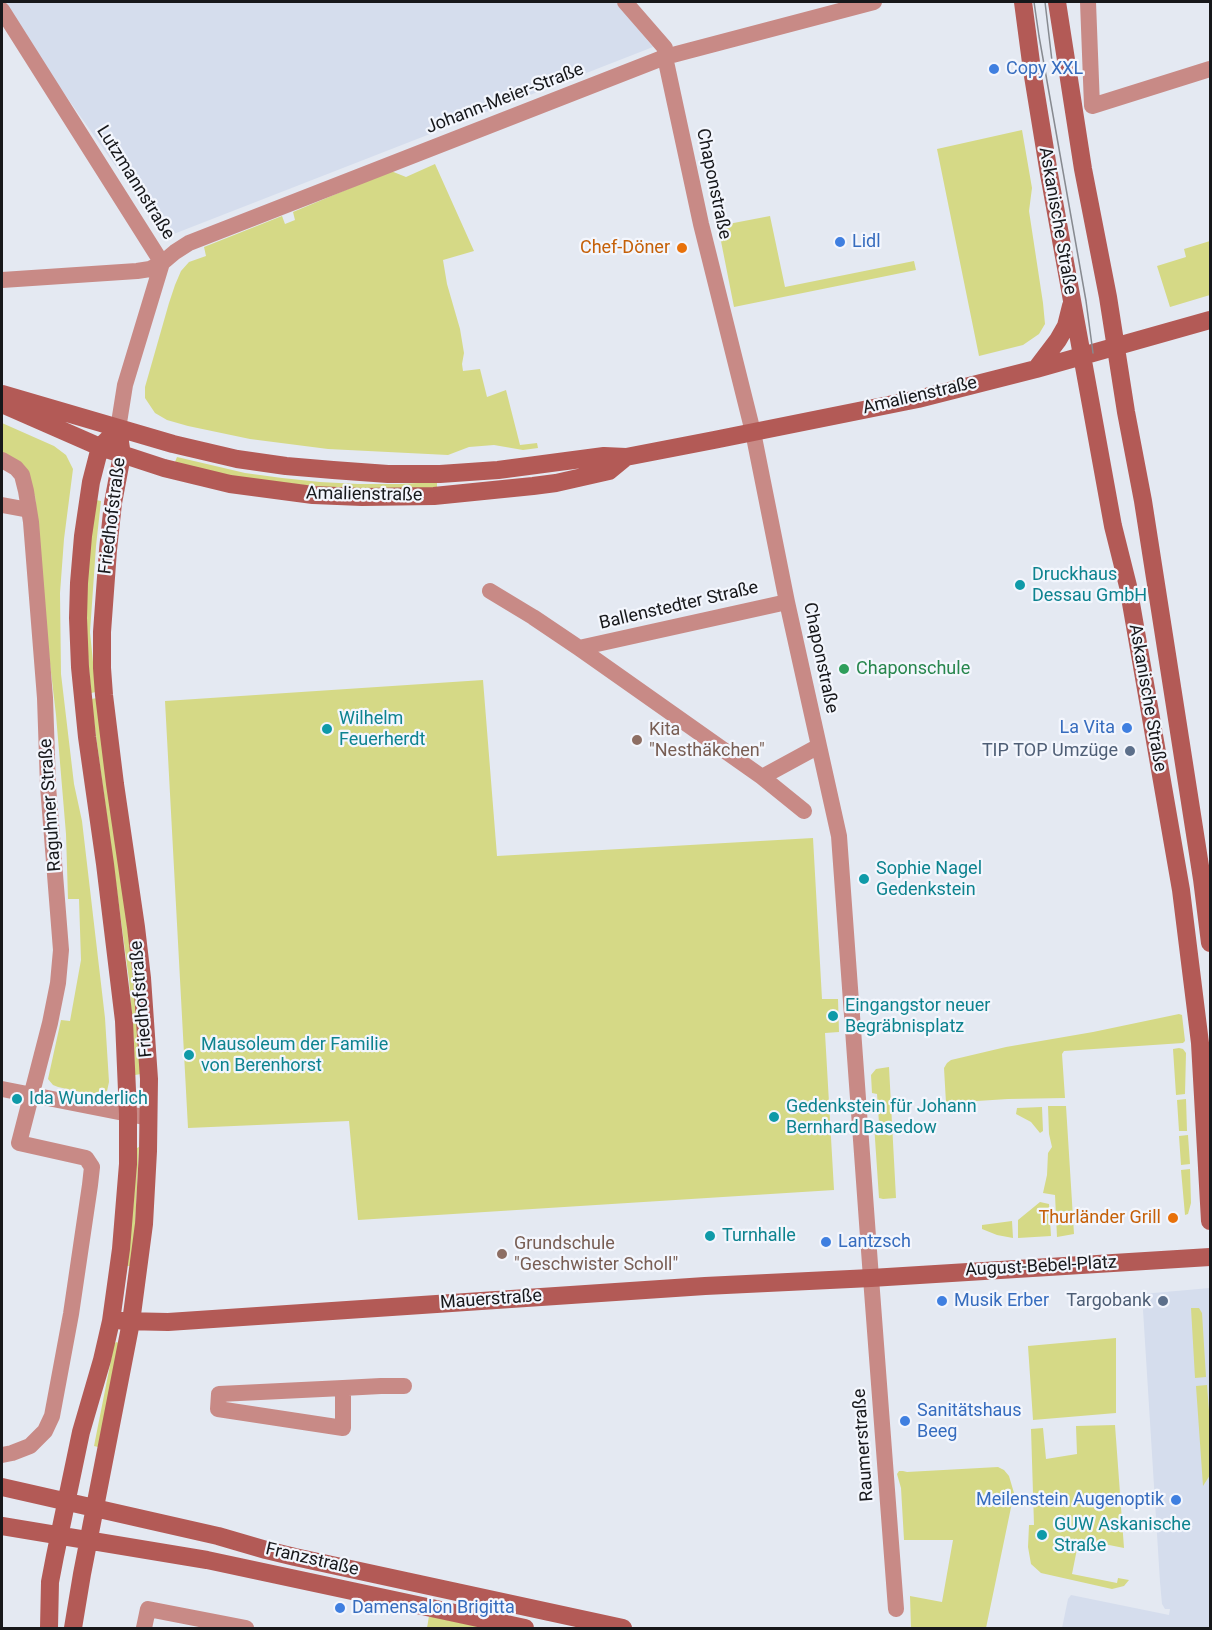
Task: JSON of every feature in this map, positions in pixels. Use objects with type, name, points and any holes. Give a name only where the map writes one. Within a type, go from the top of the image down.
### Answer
[{"type":"main road","name":"Askanische Straße","points":[[1023,2],[1032,70],[1072,303],[1113,526],[1128,586],[1181,890],[1200,1043],[1210,1221]]},
{"type":"main road","name":"Askanische Straße","points":[[1058,2],[1081,157],[1108,297],[1206,878],[1210,943]]},
{"type":"main road","points":[[1036,369],[1066,326],[1072,303]]},
{"type":"main road","name":"Amalienstraße","points":[[118,429],[181,447],[237,459],[286,466],[377,473],[441,474],[498,470],[604,456],[626,457],[918,399],[1036,369],[1210,320]]},
{"type":"main road","points":[[2,394],[118,429]]},
{"type":"main road","points":[[2,404],[100,447]]},
{"type":"main road","name":"Friedhofstraße","points":[[49,1629],[50,1582],[59,1536],[81,1432],[111,1321],[128,1164],[128,1114],[121,982],[87,737],[80,668],[79,583],[91,482],[100,447],[118,429]]},
{"type":"main road","name":"Friedhofstraße","points":[[73,1629],[131,1322],[144,1224],[149,1118],[149,1079],[141,968],[113,773],[102,668],[102,632],[108,549],[113,503],[122,455],[118,429]]},
{"type":"main road","name":"Amalienstraße","points":[[100,447],[164,468],[230,484],[313,495],[370,498],[434,496],[556,483],[609,471],[626,457]]},
{"type":"main road","name":"August-Bebel-Platz","points":[[870,1278],[1210,1257]]},
{"type":"main road","name":"Mauerstraße","points":[[111,1321],[168,1322],[695,1286],[870,1278]]},
{"type":"main road","name":"Franzstraße","points":[[2,1487],[218,1536],[266,1551],[623,1629]]},
{"type":"main road","name":"Franzstraße","points":[[2,1526],[207,1560],[525,1629]]},
{"type":"street","name":"Chaponstraße","points":[[625,2],[665,48],[700,224],[753,432],[787,602],[840,836],[870,1278]]},
{"type":"street","name":"Johann-Meier-Straße","points":[[162,263],[189,243],[665,57],[874,2]]},
{"type":"street","points":[[1088,2],[1092,106],[1210,69]]},
{"type":"street","name":"Lutzmannstraße","points":[[2,10],[162,263],[125,385],[118,429]]},
{"type":"street","points":[[2,280],[137,271],[150,269],[162,263]]},
{"type":"street","name":"Raguhner Straße","points":[[2,460],[16,468],[22,475],[29,510],[45,698],[48,786],[61,950],[58,983],[32,1096]]},
{"type":"street","points":[[2,505],[29,510]]},
{"type":"street","name":"Ballenstedter Straße","points":[[490,591],[579,648],[762,777],[804,811]]},
{"type":"street","name":"Ballenstedter Straße","points":[[579,648],[787,602]]},
{"type":"street","points":[[762,777],[819,746]]},
{"type":"street","points":[[2,1089],[149,1118]]},
{"type":"street","points":[[2,1455],[30,1446],[45,1431],[52,1416],[71,1314],[92,1167],[86,1158],[19,1143],[32,1096]]},
{"type":"street","name":"Raumerstraße","points":[[870,1278],[896,1609]]},
{"type":"street","points":[[343,1388],[343,1428],[218,1408],[219,1394],[343,1388],[404,1386]]},
{"type":"street","points":[[144,1629],[148,1609],[241,1628]]},
{"type":"shaded area","points":[[2,2],[616,2],[653,47],[166,237],[2,6]]},
{"type":"shaded area","points":[[1210,1288],[1210,1628],[1062,1628],[1068,1599],[1071,1595],[1169,1615],[1170,1609],[1165,1609],[1162,1604],[1160,1582],[1142,1294]]},
{"type":"green space","points":[[1022,130],[1032,188],[1029,211],[1045,324],[1039,334],[1023,345],[979,356],[937,149]]},
{"type":"green space","points":[[435,164],[474,251],[443,260],[447,284],[460,329],[464,353],[463,371],[480,369],[487,397],[506,390],[520,445],[537,443],[538,448],[523,450],[494,445],[469,447],[448,455],[328,449],[250,439],[188,426],[167,420],[155,413],[145,398],[145,387],[169,303],[181,271],[189,262],[206,256],[204,247],[282,216],[285,224],[295,220],[293,212],[391,171],[406,177]]},
{"type":"green space","points":[[770,216],[785,287],[914,261],[916,270],[734,307],[718,226]]},
{"type":"green space","points":[[1210,241],[1210,295],[1170,307],[1157,266],[1186,257],[1184,249]]},
{"type":"green space","points":[[2,423],[54,446],[66,455],[73,469],[60,593],[61,674],[74,784],[82,821],[105,1018],[109,1082],[107,1091],[100,1093],[85,1093],[58,1087],[48,1079],[61,1020],[70,1021],[81,960],[79,899],[68,899],[66,834],[35,496],[2,454]]},
{"type":"green space","points":[[177,457],[245,473],[282,478],[358,484],[437,482],[437,488],[399,490],[320,487],[244,478],[175,462]]},
{"type":"green space","points":[[96,500],[101,501],[90,632],[96,692],[91,693],[86,632],[86,589]]},
{"type":"green space","points":[[483,680],[497,856],[813,838],[822,999],[838,999],[839,1032],[825,1033],[834,1190],[358,1220],[349,1121],[188,1128],[165,701]]},
{"type":"green space","points":[[97,698],[139,1031],[141,1074],[135,1075],[129,980],[91,699]]},
{"type":"green space","points":[[1182,1015],[1185,1041],[1183,1043],[1064,1051],[1062,1054],[1065,1098],[946,1103],[944,1068],[951,1060],[1006,1047]]},
{"type":"green space","points":[[1179,1048],[1186,1053],[1185,1094],[1176,1095],[1173,1049]]},
{"type":"green space","points":[[889,1067],[896,1198],[883,1199],[879,1198],[874,1124],[879,1123],[877,1094],[872,1093],[871,1075],[876,1069]]},
{"type":"green space","points":[[1186,1099],[1187,1131],[1179,1131],[1177,1100]]},
{"type":"green space","points":[[1048,1106],[1066,1106],[1074,1234],[1057,1237],[1055,1195],[1043,1193],[1048,1153],[1052,1147]]},
{"type":"green space","points":[[1042,1107],[1043,1131],[1040,1133],[1031,1122],[1016,1114],[1017,1108]]},
{"type":"green space","points":[[1188,1135],[1190,1164],[1181,1165],[1179,1136]]},
{"type":"green space","points":[[139,1147],[135,1228],[131,1266],[127,1266],[137,1148]]},
{"type":"green space","points":[[1190,1169],[1191,1203],[1188,1214],[1185,1215],[1181,1170]]},
{"type":"green space","points":[[1040,1202],[1049,1204],[1051,1236],[1018,1238],[1018,1220]]},
{"type":"green space","points":[[1012,1221],[1013,1238],[982,1229],[982,1225]]},
{"type":"green space","points":[[1191,1308],[1199,1308],[1202,1313],[1206,1377],[1195,1378]]},
{"type":"green space","points":[[1116,1338],[1116,1413],[1033,1420],[1028,1346]]},
{"type":"green space","points":[[116,1342],[119,1343],[98,1447],[94,1446]]},
{"type":"green space","points":[[1207,1385],[1210,1475],[1203,1486],[1196,1386]]},
{"type":"green space","points":[[1115,1425],[1124,1548],[1079,1539],[1072,1574],[1117,1583],[1118,1578],[1129,1580],[1124,1586],[1112,1589],[1041,1573],[1031,1564],[1028,1547],[1029,1525],[1034,1525],[1031,1429],[1043,1428],[1046,1459],[1077,1454],[1076,1426]]},
{"type":"green space","points":[[998,1467],[1009,1476],[1014,1493],[986,1628],[911,1628],[910,1596],[942,1602],[953,1540],[904,1540],[901,1488],[897,1474],[899,1471]]},
{"type":"green space","points":[[429,1616],[485,1628],[427,1628]]},
{"type":"tram line","points":[[1034,2],[1093,353]]},
{"type":"tram line","points":[[1045,2],[1052,61]]},
{"type":"place","name":"Copy XXL","points":[[994,69]]},
{"type":"place","name":"Lidl","points":[[840,242]]},
{"type":"place","name":"Chef-Döner","points":[[682,248]]},
{"type":"place","name":"Druckhaus Dessau GmbH","points":[[1020,585]]},
{"type":"place","name":"Chaponschule","points":[[844,669]]},
{"type":"place","name":"La Vita","points":[[1127,728]]},
{"type":"place","name":"Wilhelm Feuerherdt","points":[[327,729]]},
{"type":"place","name":"Kita \"Nesthäkchen\"","points":[[637,740]]},
{"type":"place","name":"TIP TOP Umzüge","points":[[1130,751]]},
{"type":"place","name":"Sophie Nagel Gedenkstein","points":[[864,879]]},
{"type":"place","name":"Eingangstor neuer Begräbnisplatz","points":[[833,1016]]},
{"type":"place","name":"Mausoleum der Familie von Berenhorst","points":[[189,1055]]},
{"type":"place","name":"Ida Wunderlich","points":[[17,1099]]},
{"type":"place","name":"Gedenkstein für Johann Bernhard Basedow","points":[[774,1117]]},
{"type":"place","name":"Thurländer Grill","points":[[1173,1218]]},
{"type":"place","name":"Turnhalle","points":[[710,1236]]},
{"type":"place","name":"Lantzsch","points":[[826,1242]]},
{"type":"place","name":"Grundschule \"Geschwister Scholl\"","points":[[502,1254]]},
{"type":"place","name":"Musik Erber","points":[[942,1301]]},
{"type":"place","name":"Targobank","points":[[1163,1301]]},
{"type":"place","name":"Sanitätshaus Beeg","points":[[905,1421]]},
{"type":"place","name":"Meilenstein Augenoptik","points":[[1176,1500]]},
{"type":"place","name":"GUW Askanische Straße","points":[[1042,1535]]},
{"type":"place","name":"Damensalon Brigitta","points":[[340,1608]]}]
